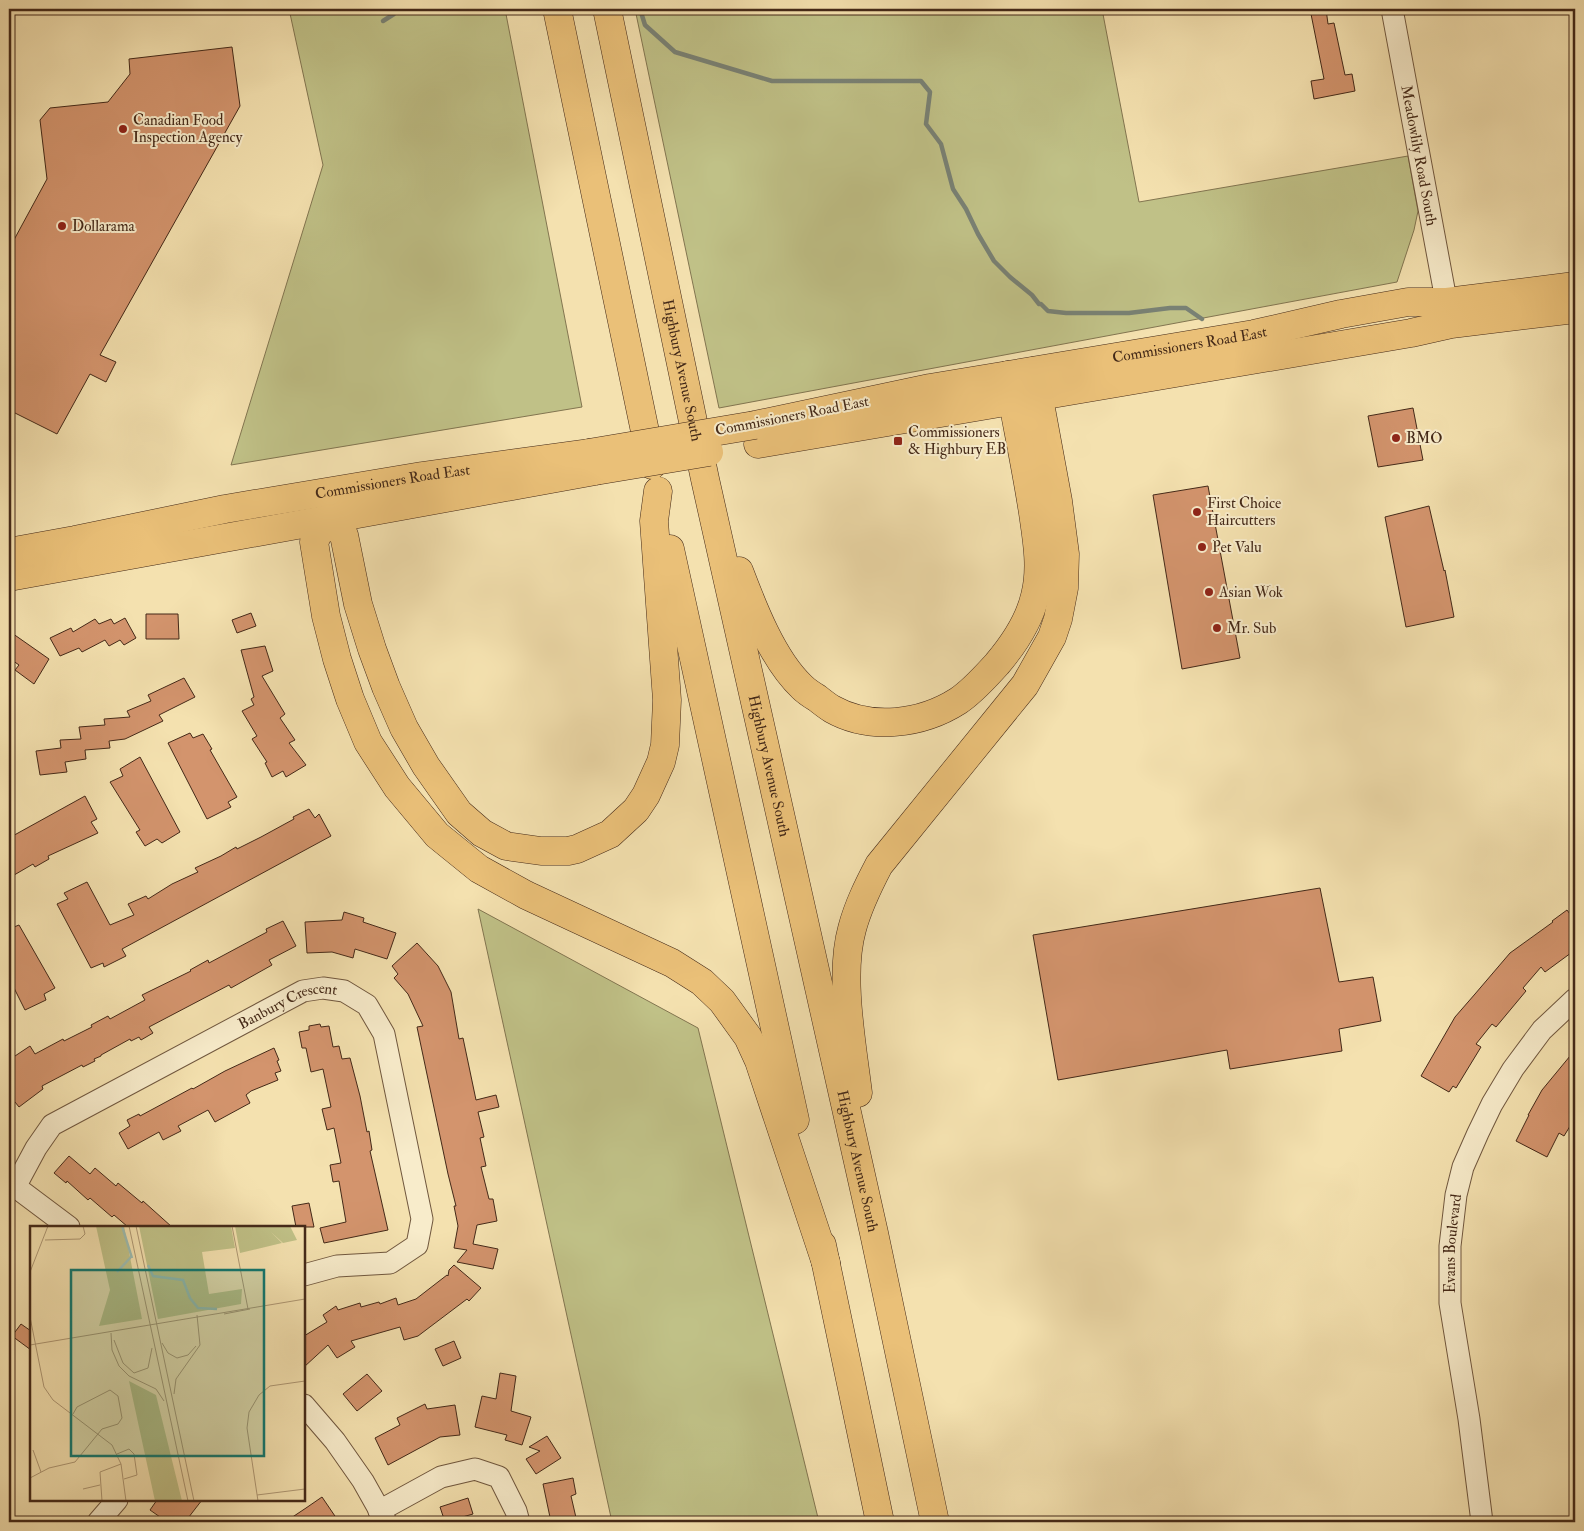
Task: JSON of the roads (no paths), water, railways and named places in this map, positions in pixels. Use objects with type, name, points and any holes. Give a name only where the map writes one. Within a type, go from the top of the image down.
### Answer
[{"type":"main road","points":[[556,9],[880,1522]]},
{"type":"main road","name":"Highbury Avenue South","points":[[607,9],[705,479],[874,1233],[935,1522]]},
{"type":"main road","name":"Commissioners Road East","points":[[9,577],[328,519],[592,462],[1010,388],[1401,335],[1449,313],[1575,286]]},
{"type":"main road","name":"Commissioners Road East","points":[[1449,313],[1575,309]]},
{"type":"main road","points":[[874,1233],[848,1002],[847,966],[851,930],[862,897],[879,865],[1025,686],[1052,637],[1060,611],[1064,588],[1065,554],[1060,511],[1037,384]]},
{"type":"main road","points":[[705,479],[762,628],[785,667],[802,687],[832,709],[851,717],[891,723],[914,720],[958,701],[975,688],[1005,655],[1026,624],[1035,596],[1038,577],[1037,544],[1010,388]]},
{"type":"main road","name":"Commissioners Road East","points":[[9,552],[225,509],[422,476],[592,462]]},
{"type":"main road","points":[[322,492],[328,519],[344,535],[358,604],[386,687],[404,728],[426,766],[459,813],[482,833],[506,846],[542,851],[568,851],[577,849],[610,834],[636,810],[646,795],[661,762],[666,745],[668,700],[654,521],[658,491]]},
{"type":"main road","points":[[328,519],[318,532],[314,542],[326,616],[337,659],[350,699],[368,742],[397,787],[437,836],[479,869],[526,895],[672,963],[702,982],[722,1001],[748,1037],[759,1062],[826,1263]]},
{"type":"street","name":"Meadowlily Road South","points":[[1392,9],[1449,313]]},
{"type":"street","name":"Banbury Crescent","points":[[12,1184],[52,1126],[303,991],[323,988],[344,991],[367,1004],[384,1034],[422,1219],[416,1245],[390,1263],[337,1266],[305,1275]]},
{"type":"street","name":"Evans Boulevard","points":[[1482,1522],[1469,1419],[1450,1303],[1450,1246],[1456,1195],[1463,1167],[1478,1133],[1492,1104],[1513,1069],[1542,1030],[1575,999]]},
{"type":"street","points":[[12,1184],[69,1226]]},
{"type":"street","points":[[305,1406],[335,1441],[383,1516],[441,1477],[475,1469],[498,1477],[516,1510],[519,1522]]},
{"type":"street","points":[[98,1522],[116,1501]]},
{"type":"waterway","points":[[383,21],[394,14],[396,9]]},
{"type":"waterway","points":[[640,9],[645,25],[675,52],[772,81],[921,81],[930,92],[926,124],[941,144],[953,189],[994,261],[1032,295],[1039,304],[1048,311],[1066,313],[1129,313],[1186,308],[1202,319]]},
{"type":"place","name":"Canadian Food Inspection Agency","points":[[123,129]]},
{"type":"place","name":"Dollarama","points":[[62,226]]},
{"type":"place","name":"BMO","points":[[1396,438]]},
{"type":"place","name":"Commissioners & Highbury EB","points":[[898,441]]},
{"type":"place","name":"First Choice Haircutters","points":[[1197,512]]},
{"type":"place","name":"Pet Valu","points":[[1202,547]]},
{"type":"place","name":"Asian Wok","points":[[1209,592]]},
{"type":"place","name":"Mr. Sub","points":[[1217,628]]}]
